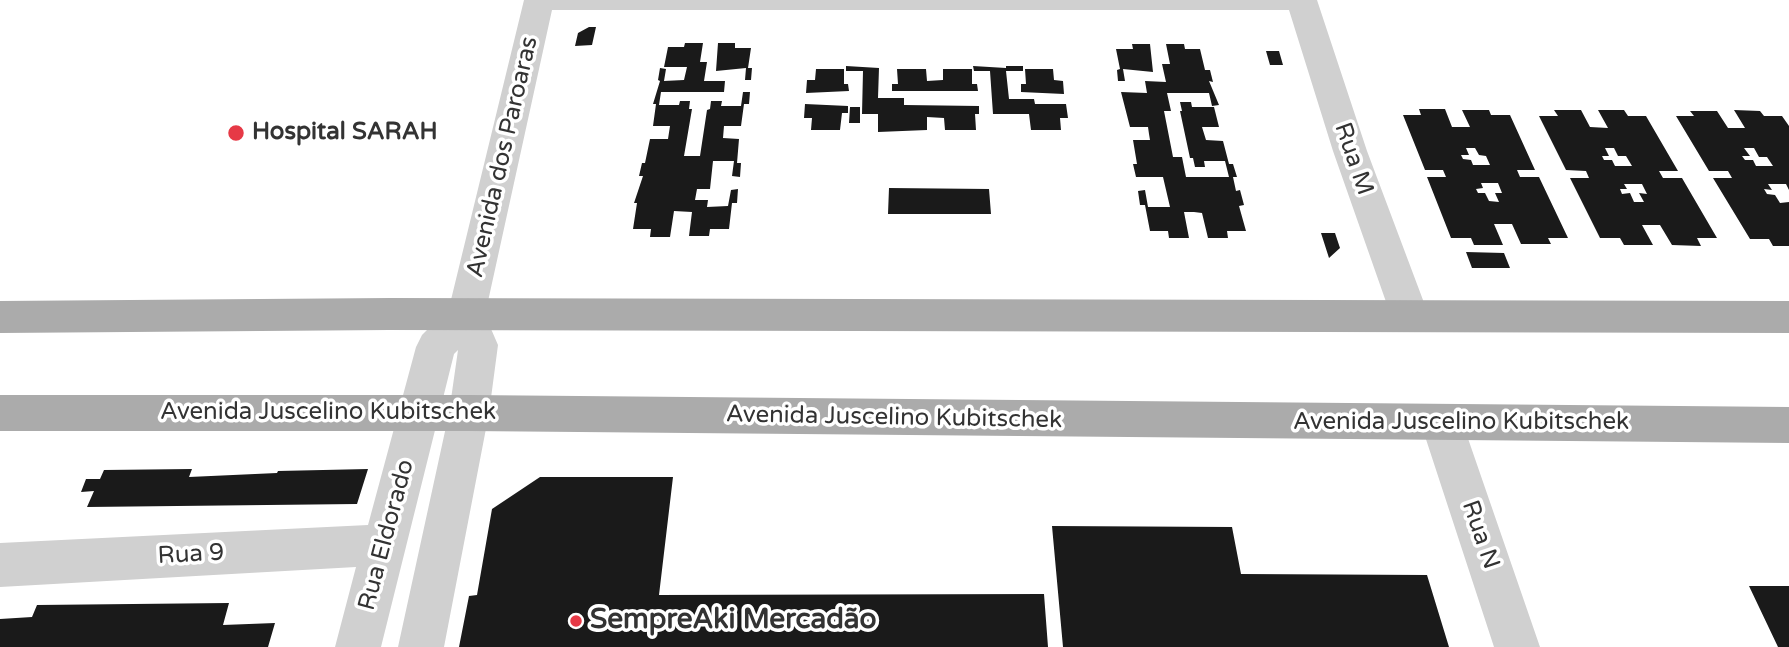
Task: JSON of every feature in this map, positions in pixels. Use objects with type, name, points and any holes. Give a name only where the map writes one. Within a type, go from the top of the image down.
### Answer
[{"type":"main road","points":[[0,317],[1789,317]]},
{"type":"main road","name":"Avenida Juscelino Kubitschek","points":[[0,413],[469,413],[1442,424],[1789,425]]},
{"type":"street","points":[[539,0],[1302,0]]},
{"type":"street","name":"Avenida dos Paroaras","points":[[466,315],[539,0]]},
{"type":"street","name":"Rua M","points":[[1302,0],[1350,151],[1410,316]]},
{"type":"street","name":"Rua Eldorado","points":[[358,647],[382,545],[436,347],[466,315],[478,345],[469,413],[421,647]]},
{"type":"street","name":"Rua N","points":[[1442,424],[1517,647]]},
{"type":"street","name":"Rua 9","points":[[0,565],[382,545]]},
{"type":"building","points":[[589,27],[596,27],[592,45],[575,46],[578,33]]},
{"type":"building","points":[[685,43],[703,43],[700,62],[707,62],[704,81],[725,81],[724,92],[661,92],[659,105],[679,105],[680,101],[690,101],[689,109],[692,109],[684,156],[700,156],[707,110],[710,109],[711,101],[722,101],[721,106],[741,106],[743,92],[750,92],[749,104],[744,104],[741,126],[724,126],[723,138],[739,139],[737,163],[741,163],[740,177],[732,176],[734,161],[713,161],[710,189],[697,189],[695,200],[708,200],[707,207],[728,206],[731,190],[738,189],[737,203],[732,203],[729,229],[710,229],[709,236],[689,236],[692,212],[674,211],[670,237],[650,237],[651,229],[633,229],[637,203],[634,203],[643,176],[639,176],[650,139],[668,139],[670,126],[653,126],[656,104],[653,104],[660,81],[660,68],[666,69],[664,81],[684,80],[687,67],[664,67],[668,47],[684,47]]},
{"type":"building","points":[[718,43],[735,43],[735,48],[751,48],[748,68],[752,68],[751,80],[745,80],[746,68],[716,71]]},
{"type":"building","points":[[1132,44],[1150,44],[1153,72],[1123,69],[1125,81],[1118,81],[1117,70],[1120,69],[1116,49],[1133,49]]},
{"type":"building","points":[[1166,44],[1184,44],[1185,49],[1200,49],[1205,70],[1210,70],[1213,82],[1209,81],[1219,105],[1212,106],[1209,93],[1167,93],[1171,111],[1164,111],[1173,157],[1182,157],[1186,177],[1229,177],[1225,161],[1204,161],[1205,167],[1195,167],[1193,158],[1190,158],[1180,102],[1191,102],[1192,107],[1214,107],[1219,127],[1202,127],[1206,140],[1223,141],[1229,164],[1233,164],[1237,177],[1233,177],[1236,191],[1240,190],[1244,205],[1239,206],[1246,231],[1227,231],[1228,238],[1208,238],[1202,213],[1194,212],[1184,212],[1189,238],[1169,238],[1168,231],[1150,231],[1145,205],[1140,205],[1138,191],[1145,190],[1148,207],[1170,207],[1163,177],[1136,177],[1133,140],[1150,140],[1148,127],[1130,127],[1121,92],[1147,93],[1145,81],[1166,82],[1162,64],[1170,64]]},
{"type":"building","points":[[1266,51],[1279,51],[1283,65],[1270,65]]},
{"type":"building","points":[[846,66],[879,68],[878,98],[904,98],[904,105],[979,106],[979,114],[975,114],[976,130],[945,130],[944,118],[927,117],[927,130],[878,132],[878,114],[862,114],[863,71],[846,71]]},
{"type":"building","points":[[973,66],[1023,66],[1023,71],[1006,71],[1009,99],[1034,99],[1035,104],[1066,104],[1068,118],[1060,118],[1061,130],[1031,130],[1029,114],[993,114],[990,71],[974,71]]},
{"type":"building","points":[[816,69],[844,69],[844,84],[848,84],[849,91],[806,93],[807,80],[815,80]]},
{"type":"building","points":[[897,69],[926,69],[927,81],[943,80],[943,69],[972,69],[972,84],[977,84],[978,91],[892,91],[892,84],[898,84]]},
{"type":"building","points":[[1025,69],[1053,69],[1054,80],[1063,81],[1064,94],[1021,92],[1021,84],[1026,84]]},
{"type":"building","points":[[805,104],[848,106],[848,113],[842,113],[840,130],[811,130],[812,118],[804,118]]},
{"type":"building","points":[[850,107],[860,107],[860,123],[849,123]]},
{"type":"building","points":[[1419,109],[1445,109],[1452,127],[1470,127],[1462,110],[1489,110],[1491,115],[1510,115],[1535,170],[1517,170],[1520,177],[1539,177],[1568,238],[1548,238],[1551,244],[1521,244],[1512,224],[1494,224],[1503,245],[1474,245],[1471,238],[1451,238],[1427,177],[1446,177],[1443,170],[1425,170],[1403,115],[1421,115]],"holes":[[[1466,148],[1475,148],[1479,155],[1486,156],[1490,165],[1473,165],[1471,160],[1463,159],[1461,155],[1469,155]],[[1481,183],[1498,183],[1502,193],[1495,193],[1499,202],[1489,201],[1485,193],[1478,193],[1476,189],[1483,188]]]},
{"type":"building","points":[[1554,110],[1581,110],[1590,127],[1608,128],[1598,110],[1624,110],[1628,116],[1646,116],[1678,171],[1659,171],[1663,178],[1682,178],[1717,238],[1697,238],[1701,246],[1672,245],[1660,225],[1642,225],[1653,245],[1624,245],[1620,238],[1600,238],[1570,178],[1589,178],[1586,171],[1566,170],[1539,116],[1558,116]],"holes":[[[1605,148],[1614,148],[1618,156],[1626,156],[1632,166],[1615,166],[1612,160],[1604,160],[1602,156],[1609,156]],[[1624,184],[1642,184],[1647,194],[1639,193],[1644,202],[1634,202],[1630,193],[1622,194],[1620,189],[1627,189]]]},
{"type":"building","points":[[1734,110],[1760,111],[1764,116],[1782,116],[1789,126],[1789,190],[1786,184],[1768,184],[1772,190],[1764,189],[1767,194],[1775,195],[1780,203],[1789,202],[1789,246],[1773,246],[1769,239],[1750,239],[1713,178],[1732,178],[1728,171],[1709,171],[1676,116],[1694,116],[1690,111],[1717,111],[1728,128],[1745,128]],"holes":[[[1744,148],[1754,148],[1759,157],[1767,157],[1773,166],[1756,166],[1753,160],[1745,160],[1742,156],[1750,156]]]},
{"type":"building","points":[[889,188],[989,189],[991,214],[888,214]]},
{"type":"building","points":[[1321,233],[1335,233],[1340,248],[1329,258]]},
{"type":"building","points":[[1466,252],[1504,253],[1510,268],[1472,268]]},
{"type":"building","points":[[192,469],[189,477],[368,469],[357,504],[87,507],[94,491],[81,492],[86,479],[100,479],[104,470]]},
{"type":"building","points":[[540,477],[673,477],[659,595],[1044,594],[1048,647],[459,647],[469,596],[477,595],[492,509]]},
{"type":"building","points":[[1052,526],[1232,527],[1241,574],[1427,575],[1449,647],[1063,647]]},
{"type":"building","points":[[1749,586],[1789,586],[1789,647],[1778,647]]},
{"type":"building","points":[[229,603],[223,625],[275,623],[268,647],[0,647],[0,619],[32,617],[37,605]]},
{"type":"place","name":"Hospital SARAH","points":[[236,133]]},
{"type":"place","name":"SempreAki Mercadão","points":[[576,621]]}]
